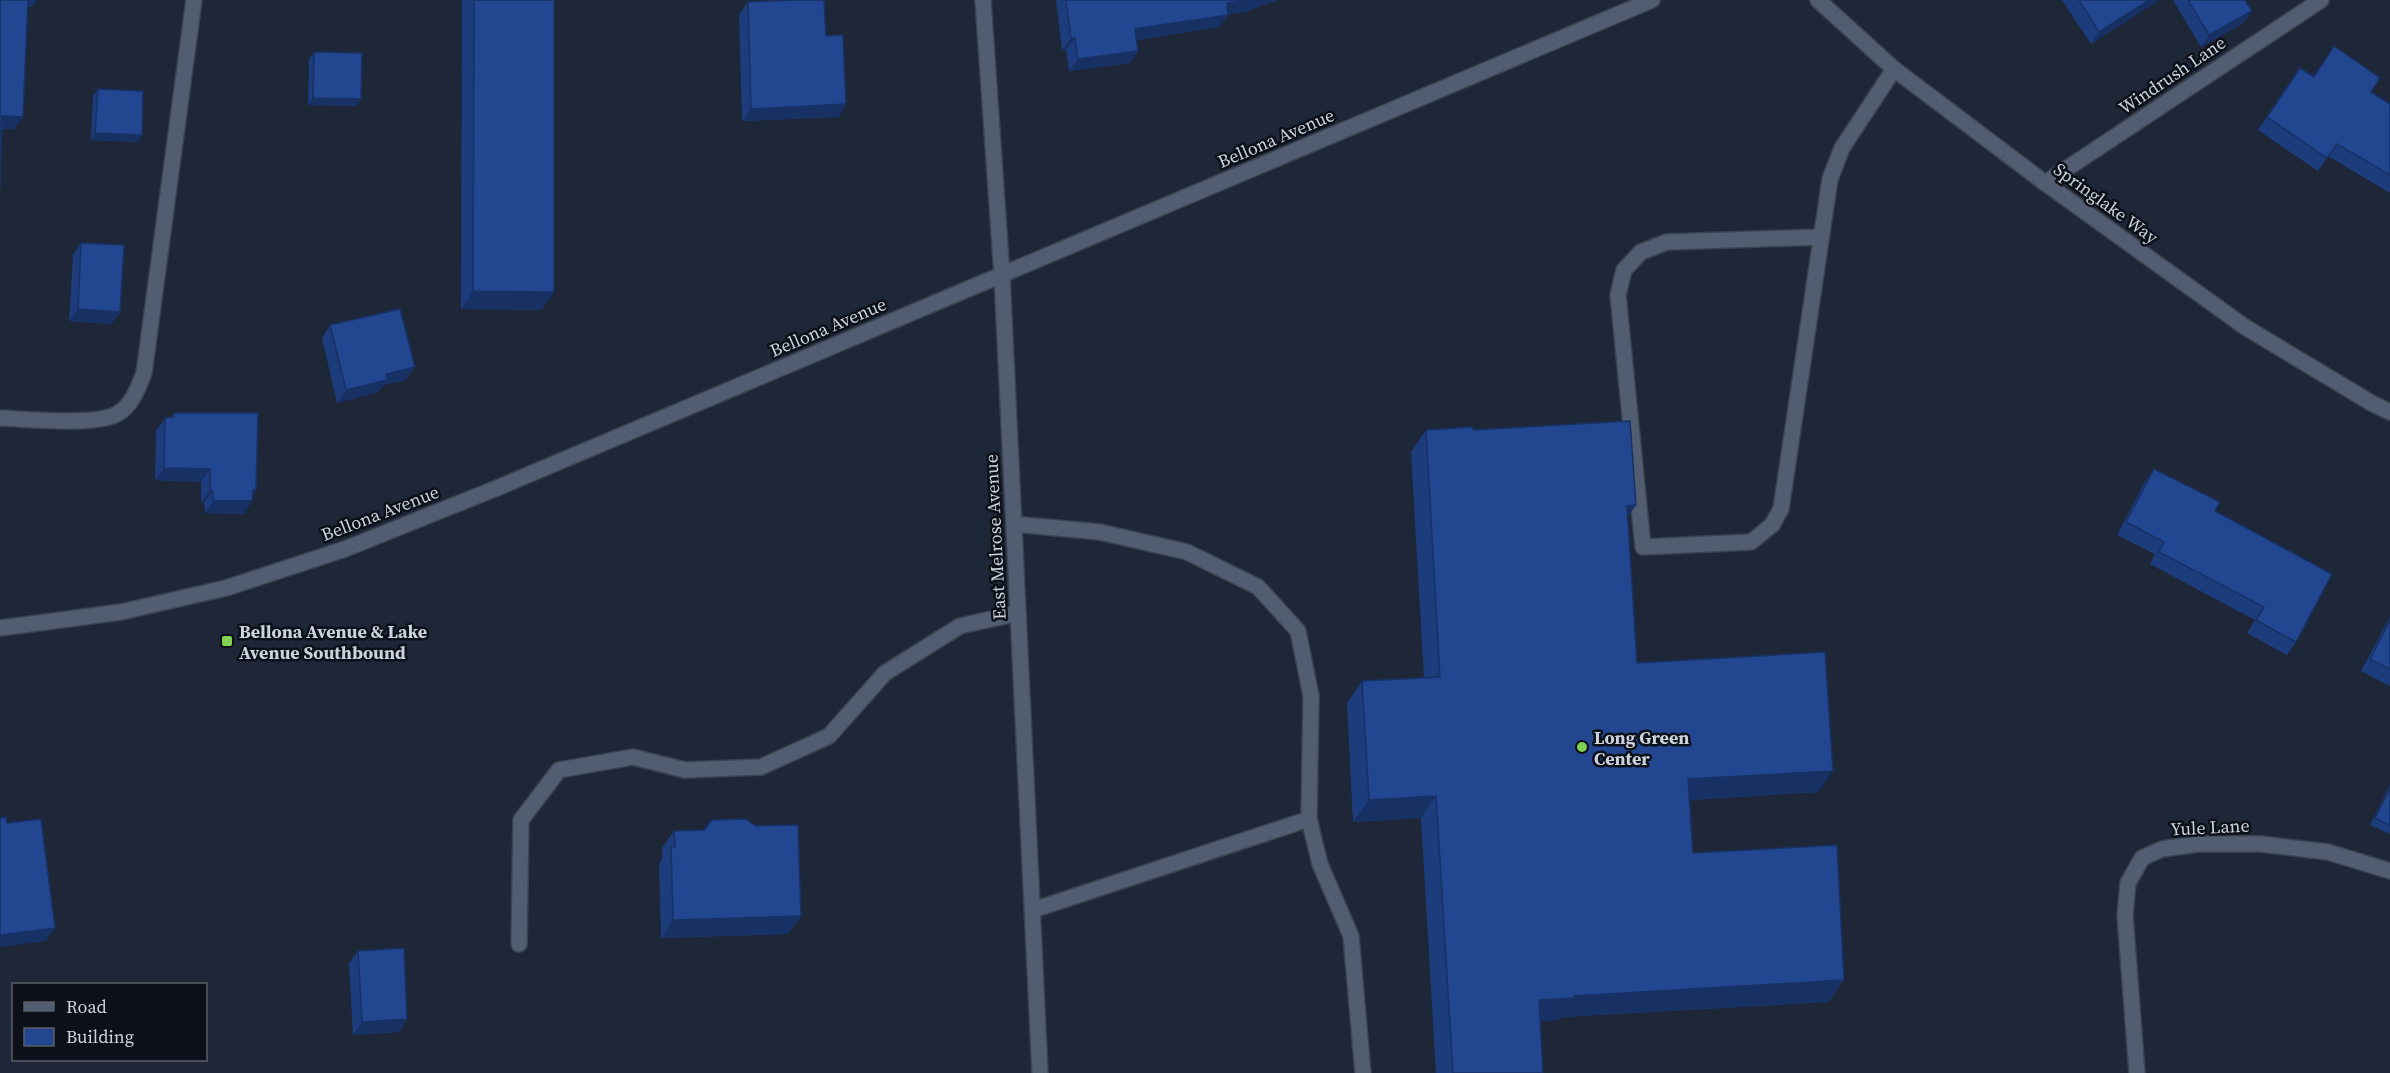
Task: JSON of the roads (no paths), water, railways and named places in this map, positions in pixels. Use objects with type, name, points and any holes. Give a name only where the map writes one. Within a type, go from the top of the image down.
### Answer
[{"type":"street","points":[[0,418],[92,420],[116,415],[135,397],[144,373],[194,0]]},
{"type":"street","name":"East Melrose Avenue","points":[[983,0],[1002,276],[1040,1073]]},
{"type":"street","name":"Bellona Avenue","points":[[0,628],[131,610],[226,588],[345,549],[497,488],[1002,276],[1652,0]]},
{"type":"street","name":"Springlake Way","points":[[1818,0],[1894,69],[2045,183],[2245,327],[2390,412]]},
{"type":"street","name":"Windrush Lane","points":[[2045,183],[2321,0]]},
{"type":"street","points":[[1821,237],[1667,242],[1641,252],[1624,270],[1618,295],[1642,547],[1751,542],[1772,525],[1781,509],[1830,179],[1842,148],[1894,69]]},
{"type":"street","points":[[1014,524],[1100,532],[1187,552],[1258,587],[1298,631],[1311,696],[1309,819],[1320,864],[1352,936],[1363,1073]]},
{"type":"street","points":[[519,944],[521,820],[559,770],[633,757],[685,770],[761,767],[829,736],[885,673],[960,626],[1018,614]]},
{"type":"street","points":[[1032,910],[1309,819]]},
{"type":"street","name":"Yule Lane","points":[[2137,1073],[2125,915],[2128,883],[2142,858],[2163,849],[2198,844],[2261,844],[2328,852],[2390,871]]},
{"type":"place","name":"Bellona Avenue & Lake Avenue Southbound","points":[[227,641]]},
{"type":"place","name":"Long Green Center","points":[[1582,747]]}]
